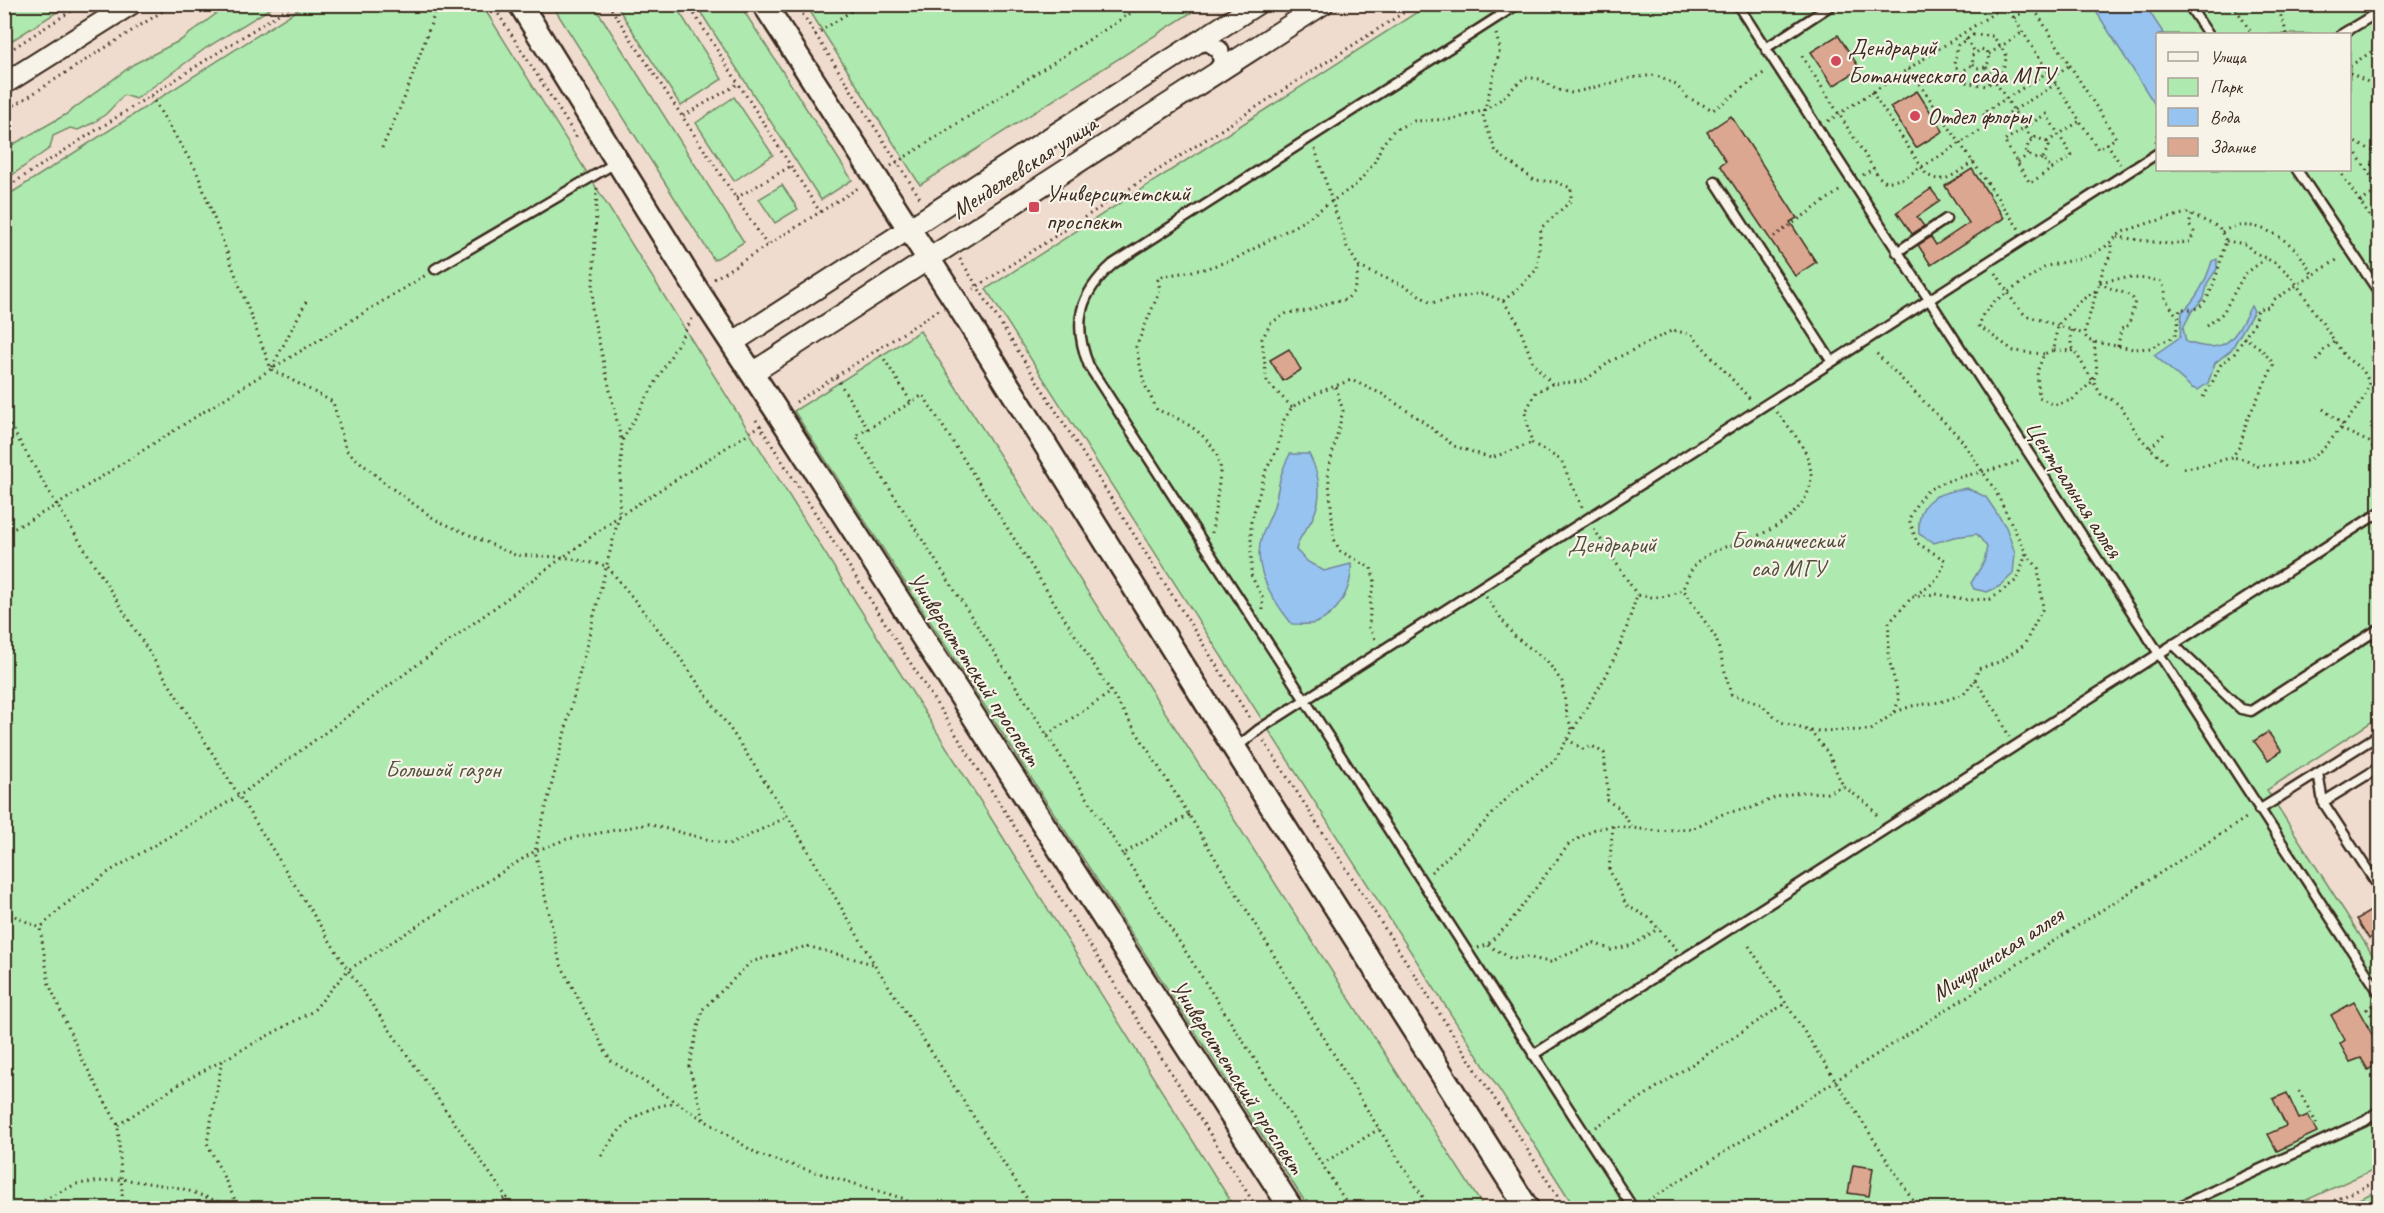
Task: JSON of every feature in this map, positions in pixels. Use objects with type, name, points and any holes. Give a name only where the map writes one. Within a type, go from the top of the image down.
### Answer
[{"type":"main road","name":"Университетский проспект","points":[[520,4],[608,167],[697,290],[752,373],[1291,1209]]},
{"type":"main road","points":[[764,4],[955,300],[1234,749],[1527,1209]]},
{"type":"street","points":[[4,84],[131,4]]},
{"type":"street","name":"Менделеевская улица","points":[[732,343],[1257,4]]},
{"type":"street","name":"Менделеевская улица","points":[[752,373],[1323,4]]},
{"type":"street","points":[[1195,44],[1208,42],[1220,50],[1222,63],[1214,75]]},
{"type":"lane","points":[[1518,4],[1113,264],[1096,279],[1082,303],[1080,331],[1083,350],[1089,366],[1533,1055],[1635,1209]]},
{"type":"lane","name":"Центральная аллея","points":[[1737,4],[2379,994]]},
{"type":"lane","points":[[1766,48],[1833,4]]},
{"type":"lane","points":[[2188,4],[2207,33]]},
{"type":"lane","points":[[2344,33],[2379,10]]},
{"type":"lane","points":[[1234,749],[1258,730],[2156,154]]},
{"type":"lane","points":[[435,269],[608,167]]},
{"type":"lane","points":[[2298,171],[2379,294]]},
{"type":"lane","points":[[1716,181],[1832,362]]},
{"type":"lane","points":[[1897,252],[1946,219]]},
{"type":"lane","points":[[1533,1055],[2379,512]]},
{"type":"lane","points":[[2173,644],[2241,708],[2251,711],[2379,628]]},
{"type":"lane","points":[[2259,810],[2379,734]]},
{"type":"lane","points":[[2324,802],[2379,767]]},
{"type":"lane","points":[[2318,773],[2324,802],[2379,889]]},
{"type":"lane","points":[[2176,1209],[2365,1121],[2379,1110]]},
{"type":"path","points":[[4,54],[82,4]]},
{"type":"path","points":[[4,112],[174,4]]},
{"type":"path","points":[[4,189],[294,4]]},
{"type":"path","points":[[382,148],[404,99],[438,4]]},
{"type":"path","points":[[492,4],[581,145]]},
{"type":"path","points":[[608,4],[767,245]]},
{"type":"path","points":[[688,4],[820,212]]},
{"type":"path","points":[[796,4],[896,163],[931,214]]},
{"type":"path","points":[[815,35],[862,4]]},
{"type":"path","points":[[697,290],[1145,4]]},
{"type":"path","points":[[40,928],[63,906],[110,871],[239,796],[619,516],[1417,4]]},
{"type":"path","points":[[2233,4],[2251,33]]},
{"type":"path","points":[[2277,4],[2288,33]]},
{"type":"path","points":[[1817,128],[2007,5],[2014,18],[2048,72],[2098,149],[2116,138],[2032,5],[2014,18]]},
{"type":"path","points":[[1493,20],[1500,49],[1484,117],[1496,152],[1534,180],[1556,182],[1571,188],[1571,201],[1541,228],[1537,270],[1503,301]]},
{"type":"path","points":[[1988,54],[2023,32]]},
{"type":"path","points":[[1972,35],[1994,36],[2007,56],[2001,75],[1986,86],[1965,82],[1954,64],[1958,45],[1966,39],[1972,35]]},
{"type":"path","points":[[1966,39],[1975,52]]},
{"type":"path","points":[[2351,65],[2379,48]]},
{"type":"path","points":[[1981,49],[1988,54],[1989,64],[1986,67],[1977,68],[1970,60],[1975,52],[1981,49]]},
{"type":"path","points":[[1802,56],[1874,168],[1886,182],[1895,182],[1921,168],[2056,84]]},
{"type":"path","points":[[1210,553],[1220,464],[1203,435],[1172,415],[1157,410],[1144,383],[1136,347],[1160,291],[1158,280],[1163,276],[1204,269],[1235,259],[1302,222],[1357,184],[1374,163],[1382,145],[1394,130],[1414,121],[1455,119],[1485,110],[1500,100],[1525,76],[1540,79],[1557,90],[1572,93],[1631,78],[1655,75],[1676,85],[1687,97],[1713,110],[1776,63]]},
{"type":"path","points":[[1960,73],[1973,64]]},
{"type":"path","points":[[2052,77],[2070,65]]},
{"type":"path","points":[[1986,67],[2032,139]]},
{"type":"path","points":[[1909,68],[2026,238]]},
{"type":"path","points":[[1991,125],[1983,113],[2048,72]]},
{"type":"path","points":[[2351,74],[2379,88]]},
{"type":"path","points":[[682,117],[738,84]]},
{"type":"path","points":[[1872,92],[1926,174],[1939,181],[1945,180],[1973,162]]},
{"type":"path","points":[[151,96],[196,170],[271,369],[333,402],[346,450],[386,484],[436,520],[515,555],[563,558],[607,566],[673,648],[788,817],[875,965],[1033,1209]]},
{"type":"path","points":[[2046,114],[2059,134],[2072,156],[2030,183],[2004,141],[2046,114]]},
{"type":"path","points":[[2047,142],[2080,121]]},
{"type":"path","points":[[1311,137],[1347,248],[1359,267],[1407,287],[1431,303],[1483,293],[1503,301],[1517,321],[1533,363],[1552,384]]},
{"type":"path","points":[[2036,137],[2047,142],[2049,146],[2040,160],[2031,158],[2026,151],[2029,142],[2036,137]]},
{"type":"path","points":[[2107,143],[2126,173]]},
{"type":"path","points":[[2351,143],[2379,154]]},
{"type":"path","points":[[2351,145],[2379,190],[2360,202]]},
{"type":"path","points":[[2017,162],[2029,154]]},
{"type":"path","points":[[2043,158],[2051,169]]},
{"type":"path","points":[[736,198],[791,166]]},
{"type":"path","points":[[608,167],[592,311],[622,441],[619,516],[535,851],[560,963],[595,1035],[610,1060],[759,1155],[905,1199],[913,1209]]},
{"type":"path","points":[[1758,247],[1874,168]]},
{"type":"path","points":[[2340,171],[2379,232]]},
{"type":"path","points":[[1989,261],[2008,291],[2015,304],[2025,315],[2084,334],[2088,340],[2094,342],[2152,348],[2176,334],[2177,316],[2180,309],[2198,308],[2207,300],[2213,280],[2219,271],[2226,241],[2219,227],[2187,213],[2122,232],[2090,256],[2047,266],[2008,291],[1983,314],[1979,327],[2014,351],[2044,354],[2054,350],[2075,351]]},
{"type":"path","points":[[2117,237],[2169,244],[2190,242],[2194,232],[2189,225],[2192,215]]},
{"type":"path","points":[[2222,232],[2229,227],[2249,224],[2272,233],[2296,249],[2313,275]]},
{"type":"path","points":[[2184,468],[2207,465],[2232,457],[2245,459],[2258,466],[2299,463],[2309,459],[2326,446],[2367,393],[2369,382],[2363,370],[2345,357],[2298,285],[2277,264],[2265,259],[2246,244],[2226,241]]},
{"type":"path","points":[[2084,334],[2111,254],[2111,242]]},
{"type":"path","points":[[951,244],[976,287],[1258,730],[1566,1209]]},
{"type":"path","points":[[2203,397],[2221,364],[2234,354],[2254,323],[2258,309],[2269,307],[2275,299],[2352,251]]},
{"type":"path","points":[[2207,326],[2223,313],[2244,275],[2265,259]]},
{"type":"path","points":[[1292,407],[1267,382],[1262,339],[1271,323],[1287,313],[1307,311],[1331,302],[1346,300],[1354,291],[1359,267]]},
{"type":"path","points":[[4,534],[57,505],[271,369],[435,269]]},
{"type":"path","points":[[2100,282],[2117,278],[2142,277],[2160,282],[2165,288],[2165,299],[2177,316]]},
{"type":"path","points":[[2100,282],[2109,290],[2130,295],[2135,301],[2129,325],[2121,328],[2118,346]]},
{"type":"path","points":[[2054,350],[2057,326],[2080,301],[2097,290]]},
{"type":"path","points":[[271,369],[308,298]]},
{"type":"path","points":[[622,441],[692,319],[698,329]]},
{"type":"path","points":[[1758,409],[1692,335],[1673,330],[1611,361],[1584,381],[1552,384],[1536,392],[1525,413],[1532,443],[1561,460],[1587,519],[1637,595],[1654,598],[1671,597],[1683,590],[1695,565],[1716,549],[1750,539],[1782,524],[1802,506],[1811,478],[1808,458],[1792,430],[1769,402]]},
{"type":"path","points":[[2071,330],[2071,345],[2102,396],[2112,399],[2129,416],[2133,430],[2168,464]]},
{"type":"path","points":[[2232,457],[2240,446],[2247,420],[2274,364],[2260,348],[2244,337]]},
{"type":"path","points":[[1683,590],[1716,638],[1731,694],[1760,704],[1781,722],[1810,731],[1871,730],[1895,712],[1964,694],[1975,680],[1978,669],[1999,662],[2024,645],[2043,609],[2038,567],[2026,553],[1984,473],[1960,438],[1881,359],[1866,340]]},
{"type":"path","points":[[2044,354],[2037,372],[2039,397],[2054,405],[2073,400],[2093,381],[2097,372],[2094,342]]},
{"type":"path","points":[[2317,362],[2324,350],[2334,342]]},
{"type":"path","points":[[878,349],[911,402]]},
{"type":"path","points":[[835,376],[868,429]]},
{"type":"path","points":[[1259,629],[1263,614],[1262,597],[1251,575],[1251,522],[1266,470],[1277,450],[1284,420],[1292,407],[1317,393],[1351,380],[1372,389],[1421,420],[1454,446],[1491,458],[1532,443]]},
{"type":"path","points":[[1336,387],[1343,411],[1328,471],[1334,539],[1340,551],[1371,568],[1376,582],[1371,595],[1369,628],[1382,651]]},
{"type":"path","points":[[1350,1209],[856,436],[923,395],[1189,816],[1379,1129],[1431,1209]]},
{"type":"path","points":[[2324,409],[2342,427],[2369,442],[2379,457]]},
{"type":"path","points":[[4,415],[57,505],[348,970],[514,1209]]},
{"type":"path","points":[[754,416],[1257,1209]]},
{"type":"path","points":[[2150,448],[2165,433]]},
{"type":"path","points":[[1895,712],[1899,698],[1888,655],[1889,623],[1912,597],[1929,587],[1940,575],[1945,560],[1917,543],[1909,519],[1923,495],[1943,482],[2006,467],[2029,456]]},
{"type":"path","points":[[1912,597],[1936,594],[1969,600],[1991,599],[2018,579],[2026,553]]},
{"type":"path","points":[[1480,588],[1513,635],[1546,661],[1562,682],[1567,716],[1572,729]]},
{"type":"path","points":[[1421,881],[1483,824],[1512,793],[1554,761],[1606,676],[1637,595]]},
{"type":"path","points":[[1975,680],[1999,715],[2014,747]]},
{"type":"path","points":[[1047,735],[1110,693]]},
{"type":"path","points":[[1810,731],[1828,753],[1843,786],[1870,806],[1887,828]]},
{"type":"path","points":[[1567,739],[1583,749],[1592,746],[1604,753],[1608,792],[1606,800],[1618,807],[1634,828]]},
{"type":"path","points":[[1467,952],[1487,945],[1507,926],[1569,844],[1595,829],[1613,826],[1659,831],[1693,828],[1725,813],[1751,808],[1777,796],[1800,792],[1827,793],[1843,786]]},
{"type":"path","name":"Мичуринская аллея","points":[[1635,1209],[2259,810]]},
{"type":"path","points":[[1123,854],[1189,816]]},
{"type":"path","points":[[118,1125],[181,1083],[313,1011],[348,970],[535,851],[567,839],[648,824],[729,845],[788,817]]},
{"type":"path","points":[[1613,826],[1609,869],[1626,905],[1649,918],[1683,959]]},
{"type":"path","points":[[4,911],[40,928]]},
{"type":"path","points":[[40,928],[49,984],[82,1059],[118,1125],[123,1209]]},
{"type":"path","points":[[1487,945],[1512,958],[1526,957],[1550,962],[1594,942],[1611,950],[1633,945],[1659,928]]},
{"type":"path","points":[[705,1121],[689,1067],[702,1010],[751,962],[807,946],[875,965]]},
{"type":"path","points":[[1749,946],[1918,1209]]},
{"type":"path","points":[[2367,1026],[2376,1022],[2367,1009],[2379,1001]]},
{"type":"path","points":[[1585,1134],[1786,1004]]},
{"type":"path","points":[[222,1061],[207,1143],[238,1209]]},
{"type":"path","points":[[2299,1091],[2325,1140]]},
{"type":"path","points":[[601,1155],[613,1137],[639,1112],[654,1106],[676,1103]]},
{"type":"path","points":[[1322,1164],[1379,1129]]},
{"type":"path","points":[[28,1209],[76,1184],[122,1179],[181,1188],[238,1209]]},
{"type":"path","points":[[2318,1209],[2379,1180]]},
{"type":"path","points":[[488,1209],[507,1197]]},
{"type":"path","points":[[1413,1209],[1426,1201]]},
{"type":"path","points":[[2333,1202],[2336,1209]]},
{"type":"green space","points":[[5,4],[68,4],[68,5],[5,45]]},
{"type":"green space","points":[[228,5],[276,5],[206,48],[136,99],[124,95],[106,114],[93,123],[78,130],[70,128],[53,136],[50,148],[5,180],[5,149],[65,115],[134,64],[181,40]]},
{"type":"green space","name":"Большой газон","points":[[305,5],[482,5],[1235,1208],[5,1208],[5,197]]},
{"type":"green space","points":[[552,5],[594,5],[744,242],[714,260]]},
{"type":"green space","points":[[616,5],[675,5],[722,79],[681,106]]},
{"type":"green space","points":[[696,5],[740,5],[852,180],[821,200]]},
{"type":"green space","points":[[806,5],[1203,5],[920,185]]},
{"type":"green space","name":"Ботанический сад МГУ","points":[[1428,5],[2379,5],[2379,717],[2267,790],[2379,965],[2379,1167],[2289,1208],[1575,1208],[986,289]]},
{"type":"green space","points":[[734,97],[773,155],[734,181],[696,123]]},
{"type":"green space","points":[[782,185],[798,209],[775,223],[759,199]]},
{"type":"green space","points":[[920,331],[1484,1208],[1309,1208],[794,411]]},
{"type":"green space","points":[[2379,1190],[2379,1208],[2339,1208]]},
{"type":"water","points":[[2092,5],[2145,5],[2163,33],[2156,33],[2156,106]]},
{"type":"water","points":[[2217,259],[2217,269],[2208,282],[2204,298],[2192,311],[2183,328],[2186,342],[2200,346],[2220,346],[2233,336],[2251,306],[2254,311],[2231,350],[2215,363],[2208,383],[2198,390],[2192,388],[2154,355],[2180,337],[2182,312],[2197,295],[2212,261]]},
{"type":"water","points":[[1290,454],[1309,454],[1319,484],[1317,507],[1296,550],[1308,562],[1324,571],[1351,564],[1347,591],[1337,607],[1324,619],[1310,624],[1292,624],[1271,594],[1259,560],[1262,536],[1273,510],[1281,475]]},
{"type":"water","points":[[1967,488],[1986,497],[2006,527],[2015,553],[2013,574],[2000,586],[1987,592],[1974,589],[1971,583],[1984,562],[1987,547],[1977,534],[1934,543],[1919,534],[1919,522],[1925,505],[1946,492]]},
{"type":"building","name":"Дендрарий Ботанического сада МГУ","points":[[1838,35],[1860,69],[1833,86],[1811,52]]},
{"type":"building","name":"Отдел флоры","points":[[1917,91],[1943,131],[1916,148],[1890,107]]},
{"type":"building","points":[[1731,116],[1797,218],[1790,222],[1816,262],[1795,276],[1720,165],[1726,161],[1707,132]]},
{"type":"building","points":[[1972,169],[2004,218],[1931,265],[1918,245],[1931,237],[1936,245],[1969,223],[1945,186]]},
{"type":"building","points":[[1931,189],[1940,201],[1917,217],[1924,226],[1912,234],[1897,212]]},
{"type":"building","points":[[1289,349],[1301,370],[1283,381],[1270,360]]},
{"type":"building","points":[[2268,732],[2282,751],[2268,760],[2254,741]]},
{"type":"building","points":[[2374,909],[2379,917],[2379,932],[2369,939],[2357,919]]},
{"type":"building","points":[[2354,1002],[2379,1047],[2374,1051],[2379,1063],[2368,1070],[2361,1058],[2350,1062],[2340,1044],[2345,1040],[2331,1015]]},
{"type":"building","points":[[2287,1093],[2299,1119],[2308,1115],[2317,1132],[2277,1151],[2268,1134],[2286,1126],[2273,1099]]},
{"type":"building","points":[[1853,1165],[1873,1168],[1869,1196],[1848,1193]]},
{"type":"place","name":"Дендрарий Ботанического сада МГУ","points":[[1836,61]]},
{"type":"place","name":"Отдел флоры","points":[[1915,116]]},
{"type":"place","name":"Университетский проспект","points":[[1034,207]]},
{"type":"park label","name":"Дендрарий","points":[[1612,544]]}]
